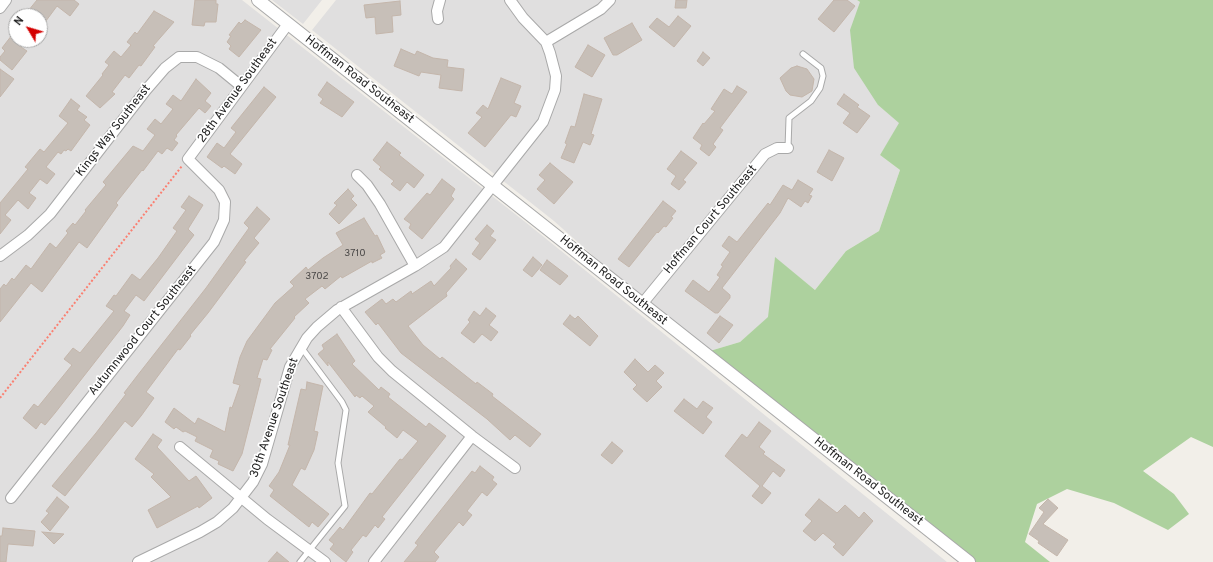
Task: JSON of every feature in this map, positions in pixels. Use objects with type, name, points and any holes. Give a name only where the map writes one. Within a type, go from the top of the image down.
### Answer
[{"type":"street","points":[[0,8],[6,0]]},
{"type":"street","name":"Hoffman Road Southeast","points":[[258,0],[494,185],[642,304],[969,562]]},
{"type":"street","points":[[438,19],[437,10],[440,0]]},
{"type":"street","points":[[510,0],[523,18],[546,42],[601,10],[610,0]]},
{"type":"street","name":"28th Avenue Southeast","points":[[188,159],[288,24]]},
{"type":"street","name":"30th Avenue Southeast","points":[[138,562],[217,522],[243,498],[254,482],[262,464],[290,367],[301,347],[317,327],[341,307],[415,266],[444,247],[494,185],[543,122],[552,102],[556,76],[546,42]]},
{"type":"street","name":"Kings Way Southeast","points":[[0,256],[28,235],[50,214],[150,85],[165,68],[179,57],[197,57],[219,68],[241,86]]},
{"type":"street","name":"Hoffman Court Southeast","points":[[642,304],[765,154],[777,148],[788,148]]},
{"type":"street","name":"Autumnwood Court Southeast","points":[[11,498],[214,242],[224,220],[225,202],[219,190],[188,159]]},
{"type":"street","points":[[357,175],[367,185],[380,204],[415,266]]},
{"type":"street","points":[[341,307],[378,356],[392,370],[472,436],[515,468]]},
{"type":"street","points":[[374,562],[472,436]]},
{"type":"street","points":[[180,447],[325,562]]},
{"type":"lane","points":[[788,148],[790,118],[811,101],[820,88],[823,76],[821,68],[803,54]]},
{"type":"lane","points":[[300,562],[345,506],[338,463],[346,410],[342,402],[301,347]]},
{"type":"path","points":[[0,398],[188,159]]},
{"type":"shaded area","points":[[0,0],[242,0],[524,221],[947,562],[0,562]]},
{"type":"shaded area","points":[[272,0],[322,0],[303,24]]},
{"type":"shaded area","points":[[336,0],[857,0],[860,2],[878,105],[900,123],[880,155],[900,170],[879,231],[846,251],[815,290],[775,258],[769,317],[740,342],[703,353],[554,221],[312,30]]},
{"type":"green space","points":[[857,0],[1213,0],[1213,447],[1191,437],[1143,471],[1174,494],[1189,514],[1168,530],[1114,503],[1067,489],[1037,504],[1025,542],[1050,562],[969,562],[703,353],[740,342],[768,317],[775,257],[815,290],[846,251],[879,231],[900,170],[880,155],[899,123],[878,105],[854,68],[850,30],[860,2]]},
{"type":"building","points":[[37,0],[74,0],[79,4],[70,16],[57,6],[48,18],[48,8],[30,8]]},
{"type":"building","points":[[195,0],[216,0],[216,4],[218,4],[216,22],[205,22],[204,26],[192,25]]},
{"type":"building","points":[[676,0],[687,0],[686,8],[675,8]]},
{"type":"building","points":[[834,0],[847,0],[855,6],[834,32],[818,19]]},
{"type":"building","points":[[400,1],[401,15],[392,16],[393,32],[376,34],[375,17],[366,18],[364,5]]},
{"type":"building","points":[[154,11],[174,22],[153,46],[155,47],[141,66],[139,65],[129,78],[125,75],[112,92],[115,94],[100,108],[86,96],[109,65],[105,62],[114,51],[121,57],[131,45],[127,42],[135,32],[137,34]]},
{"type":"building","points":[[678,16],[691,26],[674,47],[649,27],[657,18],[669,27]]},
{"type":"building","points":[[245,20],[261,30],[239,57],[229,49],[231,46],[227,42],[231,36],[229,35],[239,22],[241,24]]},
{"type":"building","points":[[632,23],[642,40],[617,55],[613,55],[604,38]]},
{"type":"building","points":[[8,40],[8,48],[22,48],[27,51],[12,70],[0,60],[0,57],[5,51],[2,48]]},
{"type":"building","points":[[588,45],[605,55],[592,77],[575,67]]},
{"type":"building","points":[[401,49],[415,55],[417,51],[433,58],[448,60],[447,67],[464,69],[462,91],[439,88],[441,75],[421,72],[419,76],[394,66]]},
{"type":"building","points":[[703,52],[710,58],[703,66],[697,61]]},
{"type":"building","points":[[797,66],[807,69],[814,79],[812,91],[802,97],[790,95],[786,91],[780,78],[791,68]]},
{"type":"building","points":[[0,69],[14,79],[0,97]]},
{"type":"building","points":[[501,78],[521,86],[514,103],[521,106],[516,117],[511,115],[485,147],[468,133],[482,117],[476,113],[483,105],[488,109]]},
{"type":"building","points":[[196,79],[211,93],[205,101],[211,106],[205,113],[199,108],[176,135],[177,136],[174,140],[178,143],[172,151],[167,148],[162,154],[158,151],[116,203],[118,205],[87,248],[79,242],[42,292],[31,283],[0,322],[0,289],[4,284],[6,286],[12,278],[14,280],[26,265],[31,269],[50,243],[56,248],[68,233],[66,231],[73,223],[75,225],[86,211],[85,210],[106,185],[103,182],[133,146],[143,151],[155,135],[147,129],[155,119],[161,124],[173,109],[166,104],[173,95],[181,101]]},
{"type":"building","points":[[327,82],[354,102],[342,117],[320,103],[323,99],[318,95]]},
{"type":"building","points":[[737,86],[747,92],[720,128],[723,130],[713,144],[716,147],[709,156],[700,149],[702,145],[693,138],[703,123],[704,124],[715,111],[711,109],[724,89],[732,94]]},
{"type":"building","points":[[264,87],[276,97],[230,154],[242,164],[235,174],[224,166],[222,168],[207,157],[217,143],[224,148],[236,132],[231,128]]},
{"type":"building","points":[[584,94],[602,99],[591,134],[594,135],[590,145],[583,142],[574,163],[561,158],[567,144],[565,143],[571,126],[575,127]]},
{"type":"building","points":[[844,94],[859,105],[857,107],[870,116],[857,133],[843,123],[850,113],[837,104]]},
{"type":"building","points":[[71,99],[80,106],[77,110],[87,117],[84,120],[90,125],[71,151],[68,149],[66,151],[64,150],[61,154],[58,152],[46,167],[55,174],[47,184],[40,179],[29,193],[36,198],[28,209],[18,200],[5,215],[11,220],[0,234],[0,203],[28,169],[25,167],[40,149],[44,152],[68,123],[59,116]]},
{"type":"building","points":[[387,142],[401,153],[399,155],[424,175],[414,188],[407,182],[400,191],[391,184],[394,181],[379,169],[381,167],[373,160]]},
{"type":"building","points":[[829,150],[844,158],[832,181],[817,172]]},
{"type":"building","points":[[681,151],[697,163],[683,180],[686,182],[679,190],[671,184],[676,176],[667,169]]},
{"type":"building","points":[[550,163],[573,182],[554,204],[537,189],[545,180],[539,175]]},
{"type":"building","points":[[442,179],[455,189],[451,196],[454,199],[422,239],[409,228],[411,224],[404,219],[427,193],[430,195]]},
{"type":"building","points":[[798,180],[813,189],[809,195],[812,196],[808,203],[805,201],[801,207],[788,198],[780,213],[722,288],[730,295],[730,298],[718,313],[715,313],[685,291],[693,280],[709,292],[720,277],[717,275],[723,266],[721,265],[730,252],[722,246],[729,236],[737,242],[768,203],[770,205],[783,185],[792,190]]},
{"type":"building","points":[[348,189],[354,196],[351,199],[357,205],[339,224],[329,214],[337,205],[334,203]]},
{"type":"building","points":[[189,196],[203,205],[188,229],[194,235],[144,301],[136,295],[124,311],[130,315],[123,326],[45,425],[41,422],[36,429],[23,418],[34,404],[38,407],[72,365],[64,359],[73,348],[80,353],[114,311],[106,306],[114,295],[116,296],[132,274],[140,280],[158,258],[177,231],[173,228],[186,210],[181,207]]},
{"type":"building","points":[[663,201],[676,211],[671,217],[673,218],[666,227],[664,226],[658,233],[657,232],[629,267],[618,259]]},
{"type":"building","points":[[257,207],[270,219],[254,238],[259,243],[244,261],[246,262],[190,335],[191,336],[180,350],[178,349],[146,392],[154,398],[141,416],[132,427],[125,421],[65,496],[52,486],[96,433],[126,394],[124,393],[206,288],[249,228],[244,223]]},
{"type":"building","points":[[364,218],[375,236],[377,235],[385,252],[380,255],[382,258],[372,263],[372,261],[342,278],[341,276],[325,289],[322,286],[305,299],[309,303],[294,317],[295,318],[270,349],[272,350],[267,360],[263,359],[257,378],[261,379],[242,454],[233,471],[218,464],[219,461],[210,457],[213,450],[195,441],[197,437],[185,431],[183,432],[176,427],[174,429],[165,422],[174,408],[195,424],[198,418],[225,432],[230,407],[232,408],[240,385],[233,383],[240,357],[247,341],[275,303],[294,286],[290,282],[306,267],[308,270],[343,245],[336,233]]},
{"type":"building","points":[[487,225],[494,231],[490,236],[496,240],[480,260],[472,254],[480,243],[475,239]]},
{"type":"building","points":[[533,257],[542,265],[532,277],[523,270]]},
{"type":"building","points":[[456,259],[467,269],[446,293],[447,296],[408,326],[423,345],[440,359],[442,357],[476,384],[477,382],[493,394],[492,396],[541,434],[530,447],[515,435],[510,440],[487,419],[401,353],[378,323],[376,325],[365,312],[382,299],[386,304],[393,299],[396,302],[411,291],[412,294],[431,281],[434,286],[451,268],[450,266]]},
{"type":"building","points":[[547,260],[568,276],[560,285],[540,270]]},
{"type":"building","points":[[486,308],[496,316],[489,325],[498,332],[491,341],[482,334],[474,343],[461,333],[470,322],[468,320],[474,311],[480,316]]},
{"type":"building","points":[[570,315],[575,319],[578,316],[598,336],[590,346],[563,324]]},
{"type":"building","points":[[720,316],[733,325],[719,343],[707,333]]},
{"type":"building","points":[[337,334],[355,361],[352,364],[379,390],[381,387],[390,394],[388,397],[426,427],[429,423],[446,436],[382,517],[385,519],[378,528],[375,525],[366,537],[363,535],[351,550],[353,552],[346,562],[330,549],[334,544],[329,540],[340,527],[343,530],[370,493],[372,494],[400,459],[402,460],[418,441],[403,430],[397,438],[385,428],[386,427],[368,412],[374,406],[362,396],[360,398],[356,395],[355,397],[328,362],[328,366],[318,354],[324,349],[322,345]]},
{"type":"building","points":[[635,359],[648,372],[655,365],[664,373],[656,381],[662,387],[647,402],[633,389],[637,385],[624,372]]},
{"type":"building","points":[[307,382],[323,386],[314,431],[318,432],[314,450],[305,470],[301,468],[292,485],[329,514],[318,527],[312,522],[309,527],[270,496],[274,490],[269,486],[279,472],[290,445],[288,445],[301,389],[306,390]]},
{"type":"building","points":[[684,399],[697,409],[703,401],[713,408],[706,417],[712,422],[703,434],[674,411]]},
{"type":"building","points":[[759,422],[771,431],[759,447],[765,452],[763,454],[785,470],[780,477],[773,471],[762,486],[771,493],[762,504],[752,496],[760,486],[725,456],[742,434],[747,438]]},
{"type":"building","points":[[153,434],[162,440],[157,447],[189,481],[196,476],[212,498],[199,508],[198,506],[157,528],[148,510],[171,497],[151,477],[154,474],[135,459]]},
{"type":"building","points":[[612,442],[623,451],[612,464],[601,455]]},
{"type":"building","points":[[480,466],[494,477],[492,480],[497,484],[487,496],[482,492],[467,511],[472,515],[463,526],[459,522],[434,552],[439,557],[435,562],[404,562],[418,545],[415,543],[425,530],[472,471],[475,473]]},
{"type":"building","points":[[57,497],[69,507],[50,531],[41,522],[49,513],[46,511]]},
{"type":"building","points":[[819,499],[837,513],[845,505],[859,518],[864,512],[873,521],[843,556],[833,547],[836,544],[823,533],[815,541],[803,531],[812,521],[805,515]]},
{"type":"building","points":[[1048,499],[1058,508],[1043,524],[1068,540],[1057,556],[1038,543],[1039,541],[1029,534],[1044,512],[1039,508]]},
{"type":"building","points":[[3,528],[35,531],[33,546],[8,544],[6,562],[0,562],[0,536],[2,536]]},
{"type":"building","points":[[42,532],[64,534],[54,544]]},
{"type":"building","points":[[277,552],[289,562],[268,562]]}]
